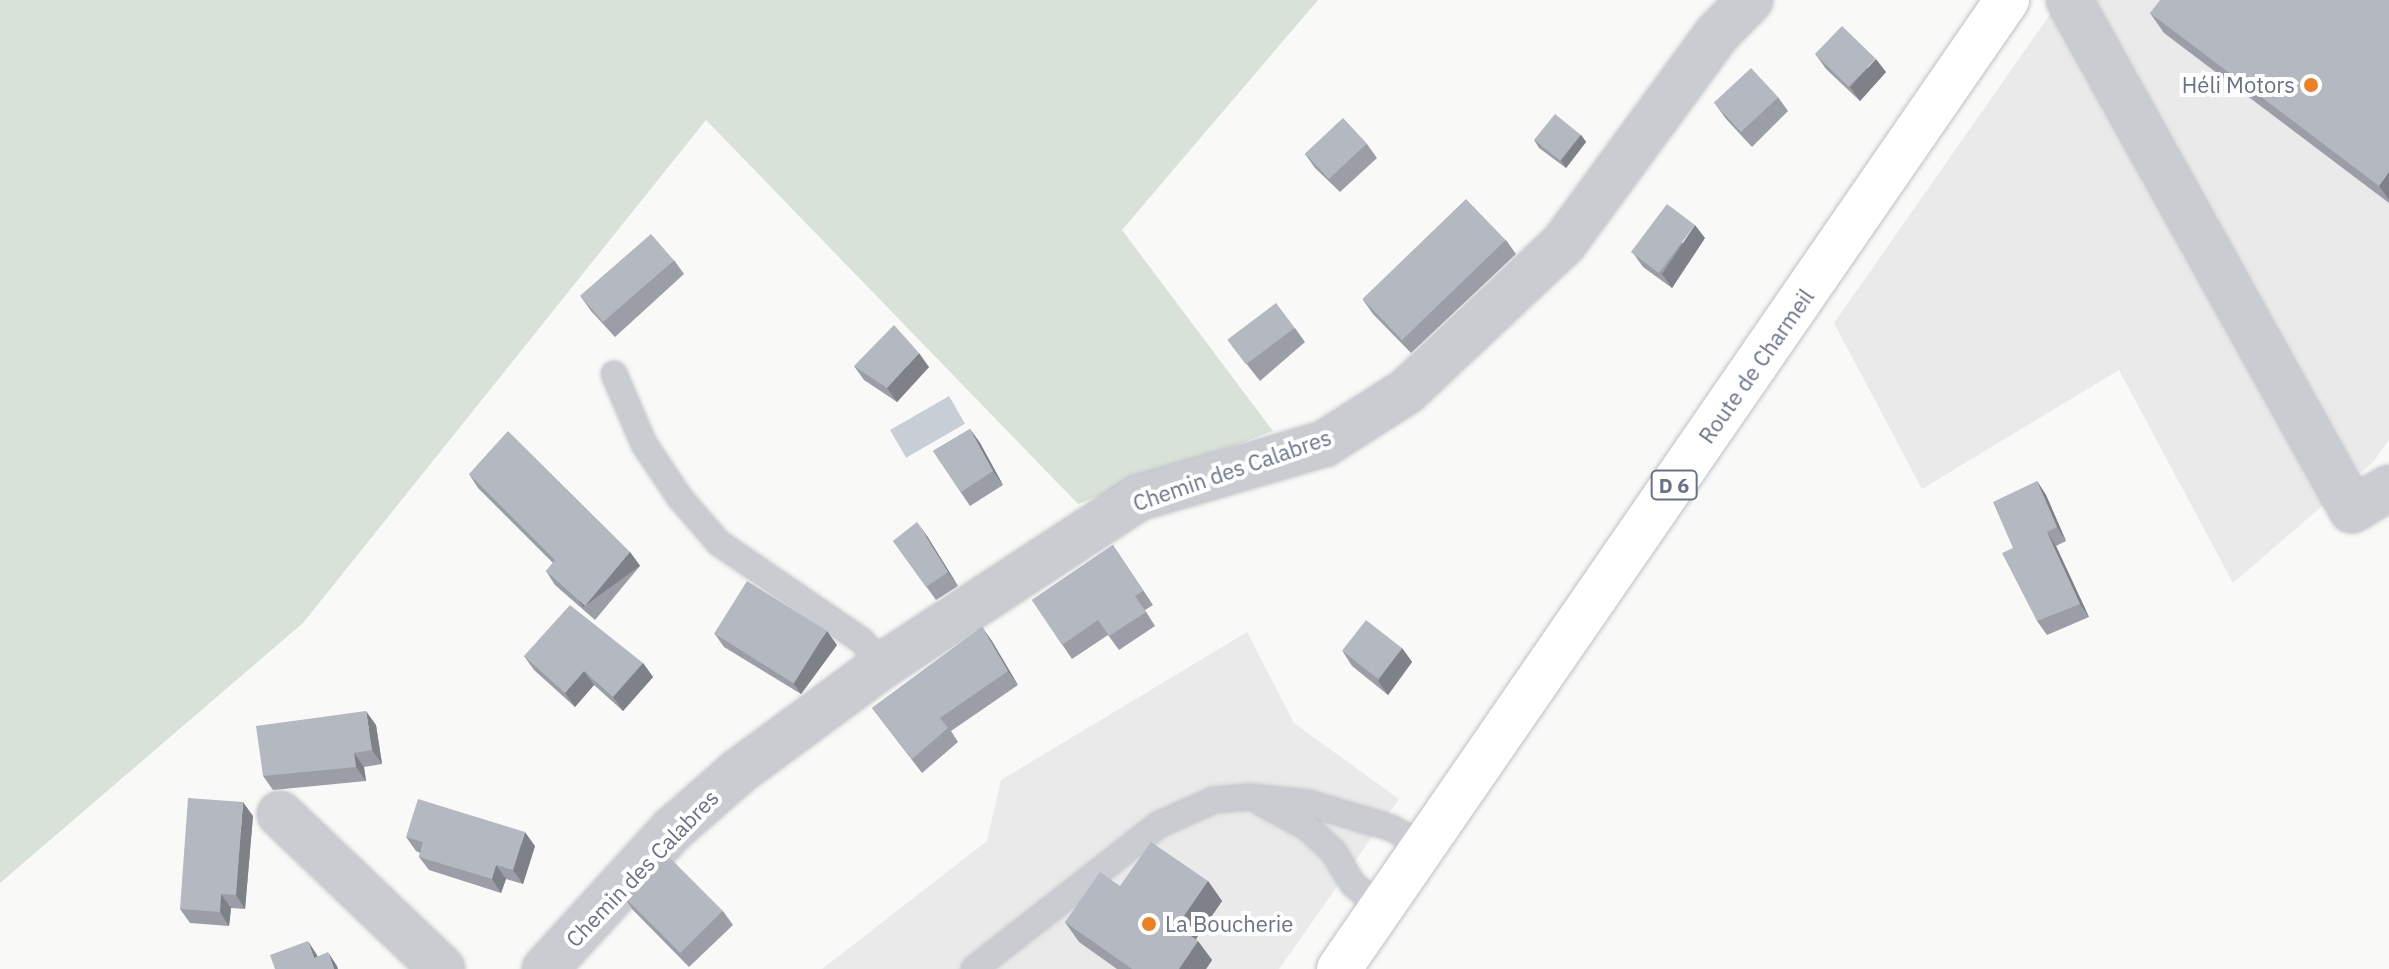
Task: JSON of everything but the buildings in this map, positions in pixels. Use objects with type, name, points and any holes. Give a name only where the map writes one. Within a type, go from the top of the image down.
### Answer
[{"type":"main road","name":"Route de Charmeil","points":[[1339,969],[2007,0]]},
{"type":"street","name":"Chemin des Calabres","points":[[545,969],[673,829],[738,772],[883,665],[1138,498],[1324,444],[1407,391],[1564,243],[1716,35],[1750,0]]},
{"type":"street","points":[[2069,0],[2352,510],[2389,488]]},
{"type":"street","points":[[280,814],[442,969]]},
{"type":"lane","points":[[614,374],[644,444],[680,498],[719,543],[862,641],[883,665]]},
{"type":"lane","points":[[974,969],[1158,825],[1189,808],[1250,797],[1308,803],[1392,828],[1425,848]]},
{"type":"lane","points":[[1250,797],[1308,828],[1333,851],[1353,884],[1382,909]]},
{"type":"shaded area","points":[[0,0],[1318,0],[1122,230],[1273,431],[1078,504],[706,120],[303,623],[0,883]]},
{"type":"shaded area","points":[[2060,0],[2389,0],[2389,440],[2373,462],[2233,583],[2119,370],[1922,489],[1834,323]]},
{"type":"shaded area","points":[[949,396],[965,424],[906,458],[890,430]]},
{"type":"shaded area","points":[[1247,632],[1294,723],[1399,799],[1279,969],[822,969],[987,841],[1001,780]]},
{"type":"place","name":"Héli Motors","points":[[2311,85]]},
{"type":"place","name":"La Boucherie","points":[[1149,924]]}]
